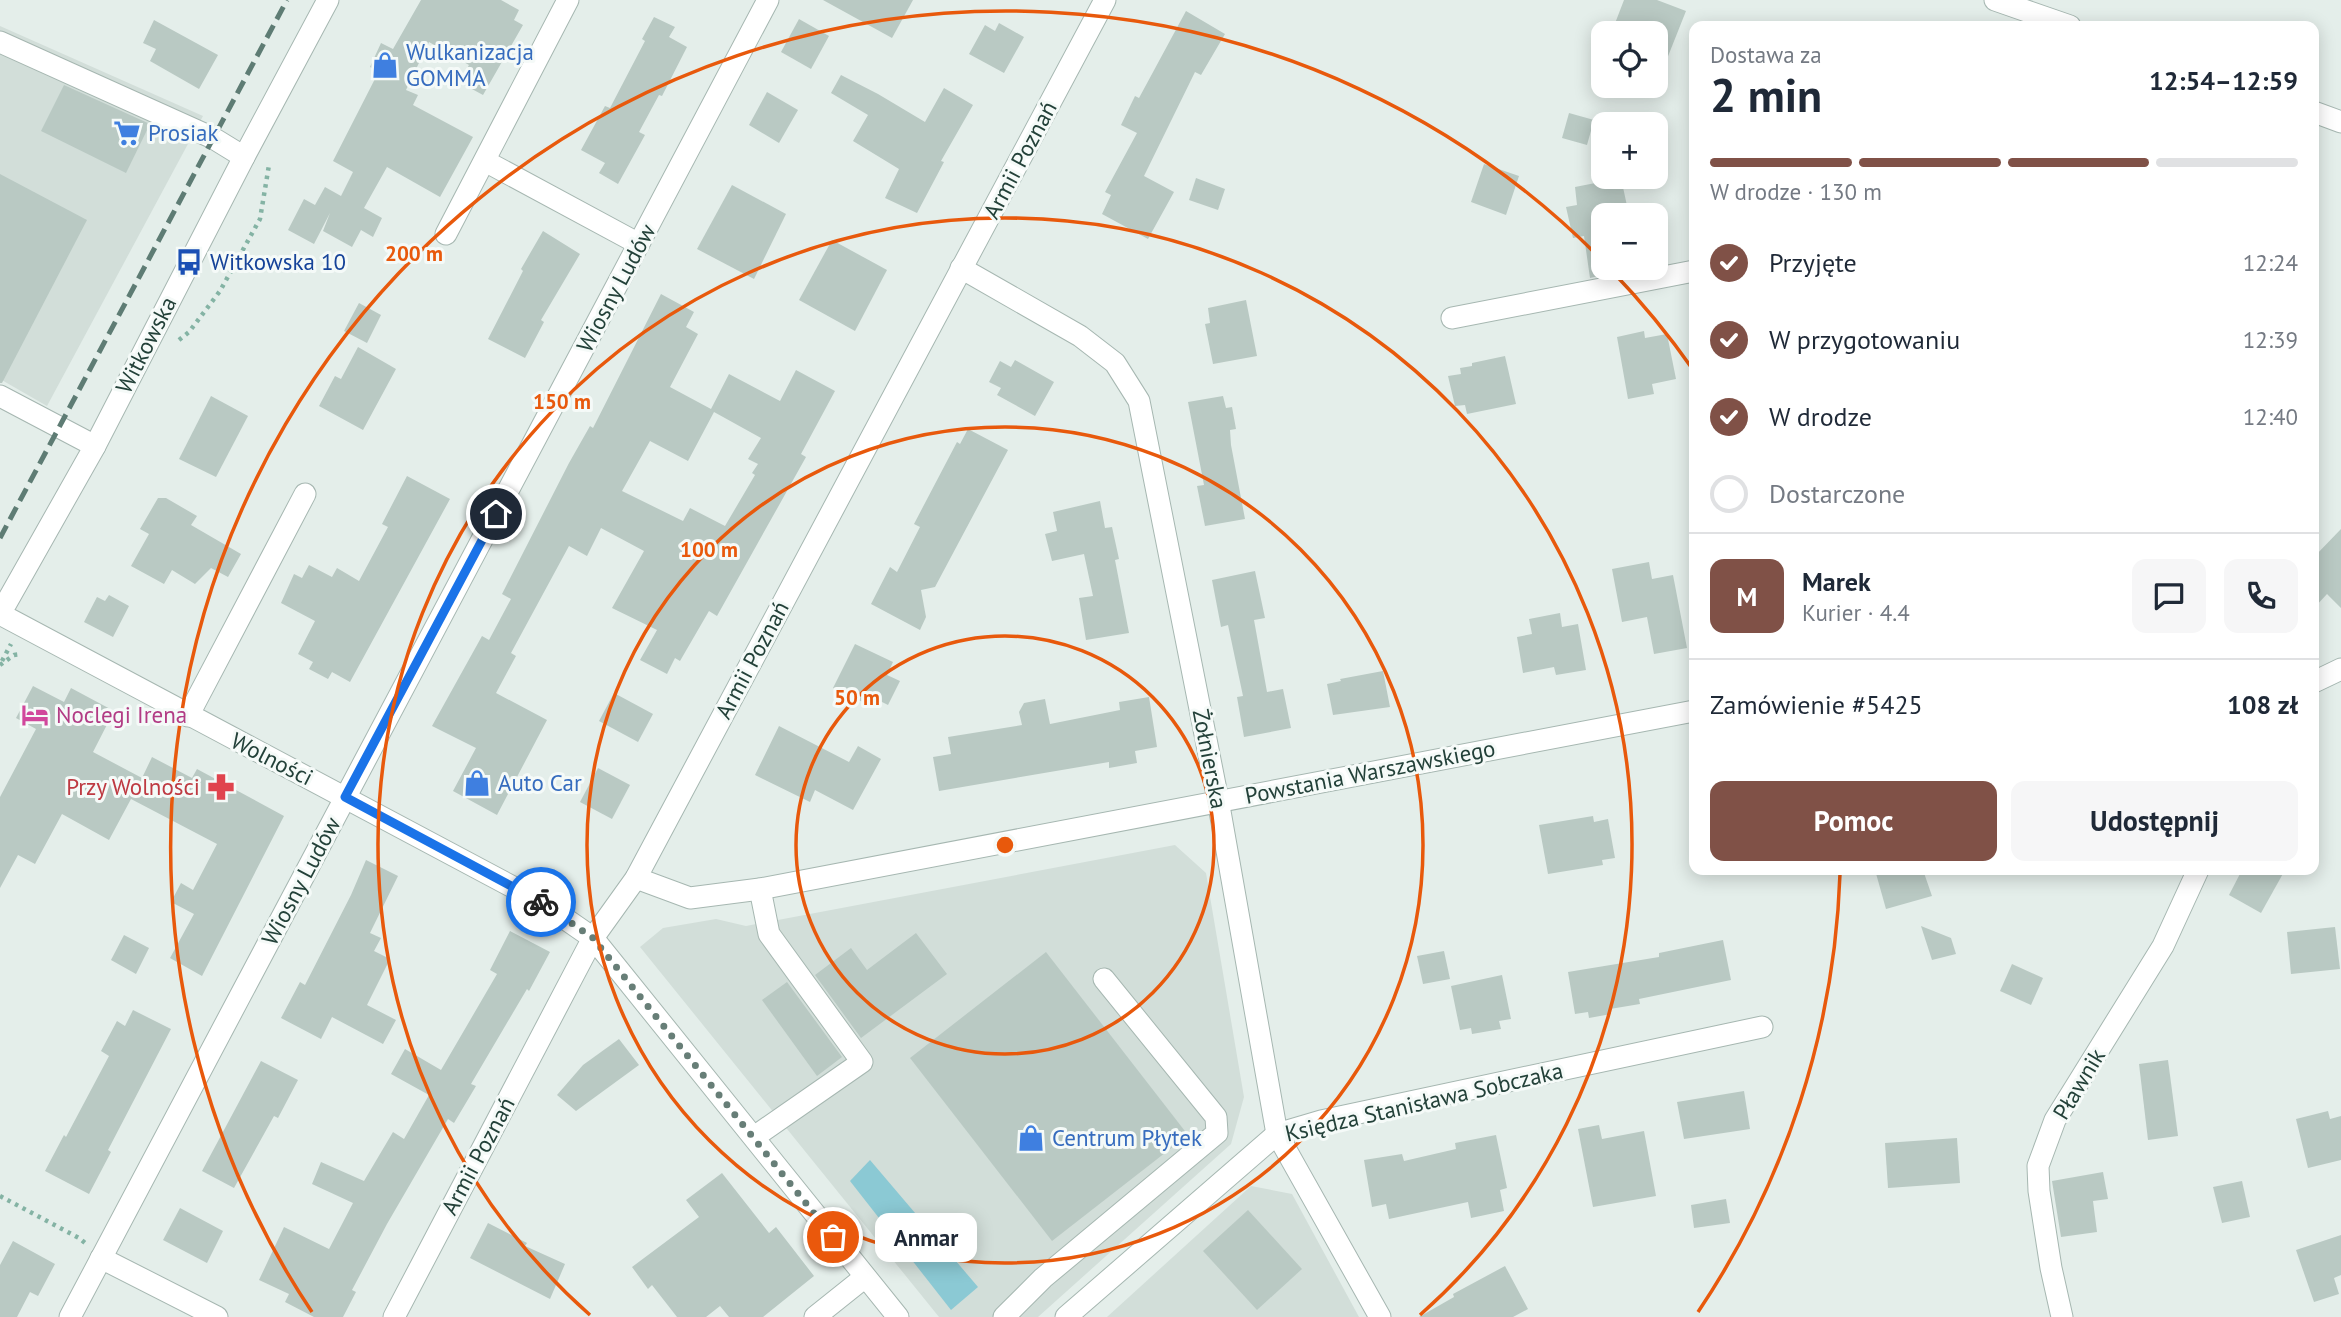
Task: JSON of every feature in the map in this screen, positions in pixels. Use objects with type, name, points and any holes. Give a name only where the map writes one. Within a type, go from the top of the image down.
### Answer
[{"type":"street","name":"Witkowska","points":[[0,614],[95,446],[328,0]]},
{"type":"street","points":[[446,234],[568,0]]},
{"type":"street","name":"Wiosny Ludów","points":[[71,1317],[768,0]]},
{"type":"street","name":"Armii Poznań","points":[[394,1317],[593,938],[636,878],[1105,0]]},
{"type":"street","points":[[1995,0],[2031,19]]},
{"type":"street","points":[[0,43],[213,138],[244,157]]},
{"type":"street","points":[[2319,114],[2341,122]]},
{"type":"street","points":[[485,161],[639,244]]},
{"type":"street","name":"Żołnierska","points":[[961,268],[1080,336],[1115,363],[1139,401],[1218,800],[1277,1135],[1380,1317]]},
{"type":"street","points":[[1452,318],[1689,272]]},
{"type":"street","points":[[0,396],[95,446]]},
{"type":"street","points":[[188,716],[305,494]]},
{"type":"street","name":"Wolności","points":[[0,614],[541,902],[593,938],[898,1317]]},
{"type":"street","points":[[2319,680],[2341,669]]},
{"type":"street","name":"Powstania Warszawskiego","points":[[636,878],[690,898],[760,889],[1689,712]]},
{"type":"street","name":"Pławnik","points":[[2062,1317],[2039,1191],[2038,1166],[2043,1149],[2055,1120],[2163,946],[2196,875]]},
{"type":"street","points":[[754,1137],[862,1062],[769,933],[760,889]]},
{"type":"street","points":[[1004,1317],[1043,1278],[1217,1133],[1216,1117],[1104,979]]},
{"type":"street","name":"Księdza Stanisława Sobczaka","points":[[1066,1317],[1277,1135],[1321,1121],[1762,1027]]},
{"type":"street","points":[[101,1258],[217,1317]]},
{"type":"street","points":[[815,1317],[865,1276]]},
{"type":"path","points":[[0,1196],[79,1238],[101,1258]]},
{"type":"shaded area","points":[[0,26],[203,116],[47,406],[0,379]]},
{"type":"shaded area","points":[[1175,845],[1206,873],[1244,1097],[1231,1144],[1038,1317],[939,1317],[640,947],[663,928],[716,919],[746,926]]},
{"type":"shaded area","points":[[1251,1186],[1292,1194],[1359,1317],[1107,1317]]},
{"type":"water","points":[[870,1160],[978,1287],[951,1310],[850,1181]]},
{"type":"building","points":[[421,0],[501,0],[519,10],[514,20],[523,25],[483,95],[459,82],[469,65],[429,42],[406,90],[418,95],[413,105],[473,137],[440,197],[387,167],[364,208],[382,218],[373,237],[361,230],[352,247],[323,231],[330,213],[314,244],[288,230],[304,199],[315,205],[325,187],[341,196],[353,172],[333,161],[379,71],[370,67],[381,43],[393,49]]},
{"type":"building","points":[[823,0],[913,0],[892,38]]},
{"type":"building","points":[[1624,0],[1657,0],[1686,11],[1668,56],[1668,21],[1616,21]]},
{"type":"building","points":[[1186,11],[1225,34],[1201,75],[1195,72],[1144,176],[1174,192],[1148,239],[1102,214],[1111,195],[1105,192],[1137,133],[1121,125],[1135,96],[1139,98]]},
{"type":"building","points":[[654,17],[675,27],[669,37],[687,47],[662,96],[659,95],[639,132],[645,135],[618,184],[599,173],[605,163],[581,150],[605,106],[610,108],[645,41],[642,39]]},
{"type":"building","points":[[799,19],[829,36],[811,69],[781,52]]},
{"type":"building","points":[[154,20],[218,55],[199,89],[150,61],[156,49],[143,43]]},
{"type":"building","points":[[999,23],[1024,37],[1004,73],[969,54],[985,25],[995,31]]},
{"type":"building","points":[[841,75],[925,122],[944,88],[973,105],[941,161],[944,162],[917,213],[885,198],[899,169],[853,141],[868,115],[831,93]]},
{"type":"building","points":[[64,85],[150,124],[126,173],[41,131]]},
{"type":"building","points":[[767,92],[798,110],[779,143],[749,125]]},
{"type":"building","points":[[1569,113],[1591,119],[1587,145],[1562,138]]},
{"type":"building","points":[[1484,164],[1519,176],[1506,215],[1471,202]]},
{"type":"building","points":[[0,174],[87,220],[2,383],[0,383]]},
{"type":"building","points":[[1196,178],[1225,189],[1218,210],[1189,200]]},
{"type":"building","points":[[1591,184],[1591,189],[1623,189],[1626,203],[1591,203],[1590,278],[1584,236],[1573,238],[1566,207],[1577,205],[1575,187]]},
{"type":"building","points":[[732,185],[786,214],[754,279],[697,249]]},
{"type":"building","points":[[543,231],[580,254],[541,320],[544,322],[525,358],[488,339],[523,271],[521,269]]},
{"type":"building","points":[[832,240],[887,270],[855,331],[799,300]]},
{"type":"building","points":[[661,294],[694,312],[686,327],[698,334],[670,387],[711,409],[729,374],[780,401],[796,370],[835,391],[801,454],[806,457],[717,616],[709,611],[680,661],[675,658],[667,674],[640,660],[657,630],[612,608],[644,551],[601,528],[587,556],[569,546],[511,653],[516,656],[496,693],[547,720],[497,815],[453,791],[476,748],[432,726],[482,636],[489,640],[511,599],[502,594],[569,463],[590,426],[593,428]],"holes":[[[714,412],[761,438],[748,459],[758,464],[752,473],[755,475],[725,526],[690,508],[683,521],[622,491],[650,441],[688,461]]]},
{"type":"building","points":[[1246,300],[1257,356],[1213,364],[1205,324],[1210,323],[1208,308]]},
{"type":"building","points":[[359,303],[381,315],[367,343],[344,331]]},
{"type":"building","points":[[1644,331],[1645,338],[1667,334],[1676,379],[1652,384],[1654,394],[1628,399],[1617,337]]},
{"type":"building","points":[[358,347],[396,369],[363,430],[319,406],[335,376],[341,379]]},
{"type":"building","points":[[1505,356],[1516,404],[1467,414],[1465,405],[1455,406],[1448,376],[1461,374],[1460,368],[1472,366],[1472,363]]},
{"type":"building","points":[[1015,360],[1054,382],[1035,416],[997,395],[1001,388],[989,382],[1000,361],[1011,367]]},
{"type":"building","points":[[211,396],[248,416],[216,477],[179,459]]},
{"type":"building","points":[[1223,396],[1226,408],[1232,407],[1236,429],[1230,430],[1231,445],[1245,519],[1205,526],[1197,486],[1204,485],[1188,402]]},
{"type":"building","points":[[968,429],[1008,450],[935,587],[921,590],[926,617],[920,630],[871,604],[890,567],[897,572],[920,527],[914,524],[957,442],[960,444]]},
{"type":"building","points":[[407,476],[450,499],[350,682],[332,672],[328,679],[309,669],[313,662],[298,654],[315,621],[281,603],[294,574],[302,578],[309,565],[332,577],[337,568],[359,581],[388,527],[382,524]]},
{"type":"building","points":[[158,498],[166,498],[197,516],[191,525],[241,554],[228,577],[211,568],[195,584],[172,570],[164,584],[131,566],[149,534],[140,529]]},
{"type":"building","points":[[1100,501],[1105,528],[1112,527],[1119,559],[1115,560],[1129,633],[1086,640],[1079,598],[1093,596],[1084,554],[1052,561],[1045,534],[1057,531],[1053,512]]},
{"type":"building","points":[[2341,529],[2341,608],[2327,594],[2319,603],[2319,552]]},
{"type":"building","points":[[1649,562],[1652,579],[1673,575],[1687,648],[1654,654],[1647,617],[1622,622],[1612,569]]},
{"type":"building","points":[[1255,571],[1265,618],[1254,620],[1267,692],[1283,689],[1291,728],[1244,737],[1237,697],[1243,696],[1228,625],[1221,627],[1212,580]]},
{"type":"building","points":[[109,595],[129,606],[113,637],[84,622],[97,597],[105,601]]},
{"type":"building","points":[[1560,613],[1562,627],[1578,624],[1586,670],[1556,675],[1554,667],[1523,673],[1517,637],[1532,634],[1529,619]]},
{"type":"building","points":[[855,644],[893,662],[887,675],[900,681],[888,705],[874,698],[871,706],[833,688]]},
{"type":"building","points":[[1383,671],[1390,707],[1333,715],[1327,684]]},
{"type":"building","points":[[33,686],[64,702],[71,688],[114,711],[93,752],[142,778],[152,757],[192,778],[197,769],[284,816],[202,976],[170,958],[194,914],[171,902],[181,883],[193,890],[217,844],[131,799],[109,840],[62,814],[35,864],[18,855],[0,888],[0,797],[36,729],[16,718]]},
{"type":"building","points":[[614,693],[653,714],[638,742],[599,721]]},
{"type":"building","points":[[1149,697],[1157,747],[1135,751],[1137,763],[1109,768],[1109,762],[939,791],[933,757],[951,754],[948,737],[1022,725],[1019,712],[1024,703],[1045,699],[1050,724],[1120,710],[1119,702]]},
{"type":"building","points":[[779,726],[849,762],[858,746],[881,759],[853,810],[815,790],[810,802],[755,775]]},
{"type":"building","points":[[598,768],[630,785],[612,819],[580,802]]},
{"type":"building","points":[[1593,816],[1594,822],[1608,819],[1615,858],[1602,860],[1603,865],[1548,874],[1539,825]]},
{"type":"building","points":[[366,860],[398,876],[370,933],[381,938],[374,951],[390,959],[367,1005],[396,1020],[383,1044],[332,1017],[321,1039],[281,1018],[300,982],[305,985]]},
{"type":"building","points":[[1876,875],[1925,875],[1932,896],[1886,909]]},
{"type":"building","points":[[2239,875],[2282,875],[2261,913],[2229,895]]},
{"type":"building","points":[[1921,926],[1951,938],[1956,954],[1932,960]]},
{"type":"building","points":[[2335,927],[2340,969],[2291,974],[2287,932]]},
{"type":"building","points":[[510,931],[550,952],[471,1084],[476,1086],[454,1123],[448,1119],[387,1224],[352,1290],[356,1292],[343,1317],[314,1317],[285,1302],[289,1294],[259,1280],[284,1227],[329,1249],[353,1203],[312,1184],[321,1162],[364,1181],[393,1132],[404,1139],[429,1095],[391,1074],[405,1049],[441,1070],[497,974],[490,970]]},
{"type":"building","points":[[916,933],[947,974],[861,1038],[815,975],[851,948],[867,970]]},
{"type":"building","points":[[124,935],[149,948],[136,974],[111,960]]},
{"type":"building","points":[[1723,940],[1731,980],[1639,999],[1640,1004],[1610,1009],[1611,1014],[1589,1018],[1588,1012],[1575,1014],[1568,972],[1659,957],[1659,953]]},
{"type":"building","points":[[1444,951],[1450,979],[1423,984],[1417,956]]},
{"type":"building","points":[[1046,952],[1188,1135],[1052,1241],[910,1058]]},
{"type":"building","points":[[2012,964],[2043,978],[2031,1005],[2000,991]]},
{"type":"building","points":[[1502,975],[1511,1019],[1499,1021],[1501,1029],[1472,1034],[1471,1028],[1460,1030],[1451,986]]},
{"type":"building","points":[[787,982],[842,1057],[817,1076],[762,1000]]},
{"type":"building","points":[[133,1010],[171,1029],[108,1150],[111,1152],[89,1194],[45,1171],[109,1056],[101,1051],[117,1021],[125,1026]]},
{"type":"building","points":[[619,1039],[639,1065],[576,1111],[557,1095],[583,1065]]},
{"type":"building","points":[[2168,1060],[2178,1136],[2148,1140],[2139,1064]]},
{"type":"building","points":[[261,1061],[298,1080],[278,1118],[274,1116],[234,1188],[202,1171]]},
{"type":"building","points":[[1744,1091],[1750,1129],[1684,1139],[1677,1102]]},
{"type":"building","points":[[2328,1111],[2330,1119],[2341,1116],[2341,1160],[2308,1168],[2296,1119]]},
{"type":"building","points":[[1599,1125],[1602,1139],[1644,1131],[1656,1196],[1593,1207],[1578,1129]]},
{"type":"building","points":[[1496,1135],[1507,1188],[1500,1190],[1504,1211],[1471,1218],[1468,1202],[1389,1219],[1386,1204],[1372,1207],[1364,1160],[1402,1154],[1404,1161],[1456,1149],[1455,1143]]},
{"type":"building","points":[[1957,1138],[1960,1183],[1888,1188],[1885,1143]]},
{"type":"building","points":[[2103,1172],[2108,1199],[2093,1201],[2097,1232],[2061,1237],[2052,1181]]},
{"type":"building","points":[[722,1173],[769,1233],[776,1227],[814,1276],[763,1317],[729,1317],[720,1306],[706,1317],[677,1317],[652,1285],[648,1289],[632,1267],[699,1217],[686,1200]]},
{"type":"building","points":[[2242,1181],[2250,1217],[2222,1223],[2213,1187]]},
{"type":"building","points":[[1726,1199],[1730,1223],[1694,1228],[1691,1205]]},
{"type":"building","points":[[180,1208],[223,1231],[207,1263],[163,1240]]},
{"type":"building","points":[[1248,1210],[1302,1269],[1257,1310],[1203,1251]]},
{"type":"building","points":[[488,1223],[527,1243],[525,1246],[565,1264],[550,1299],[470,1258]]},
{"type":"building","points":[[2341,1235],[2341,1275],[2334,1278],[2339,1294],[2314,1302],[2296,1250]]},
{"type":"building","points":[[13,1241],[55,1264],[38,1296],[30,1292],[17,1317],[0,1317],[0,1265]]},
{"type":"building","points":[[1505,1266],[1528,1309],[1513,1317],[1419,1317],[1454,1297],[1453,1294]]},
{"type":"railway","points":[[0,538],[287,0]]},
{"type":"way so far","points":[[541,902],[593,938],[833,1237]]},
{"type":"place","name":"Wulkanizacja GOMMA","points":[[385,65]]},
{"type":"place","name":"Prosiak","points":[[127,133]]},
{"type":"place","name":"Witkowska 10","points":[[189,262]]},
{"type":"place","name":"Noclegi Irena","points":[[35,715]]},
{"type":"place","name":"Auto Car","points":[[477,783]]},
{"type":"place","name":"Przy Wolności","points":[[221,787]]},
{"type":"place","name":"Centrum Płytek","points":[[1031,1138]]},
{"type":"place","name":"Anmar","points":[[833,1237]]},
{"type":"route","points":[[496,514],[345,797],[541,902]]}]
